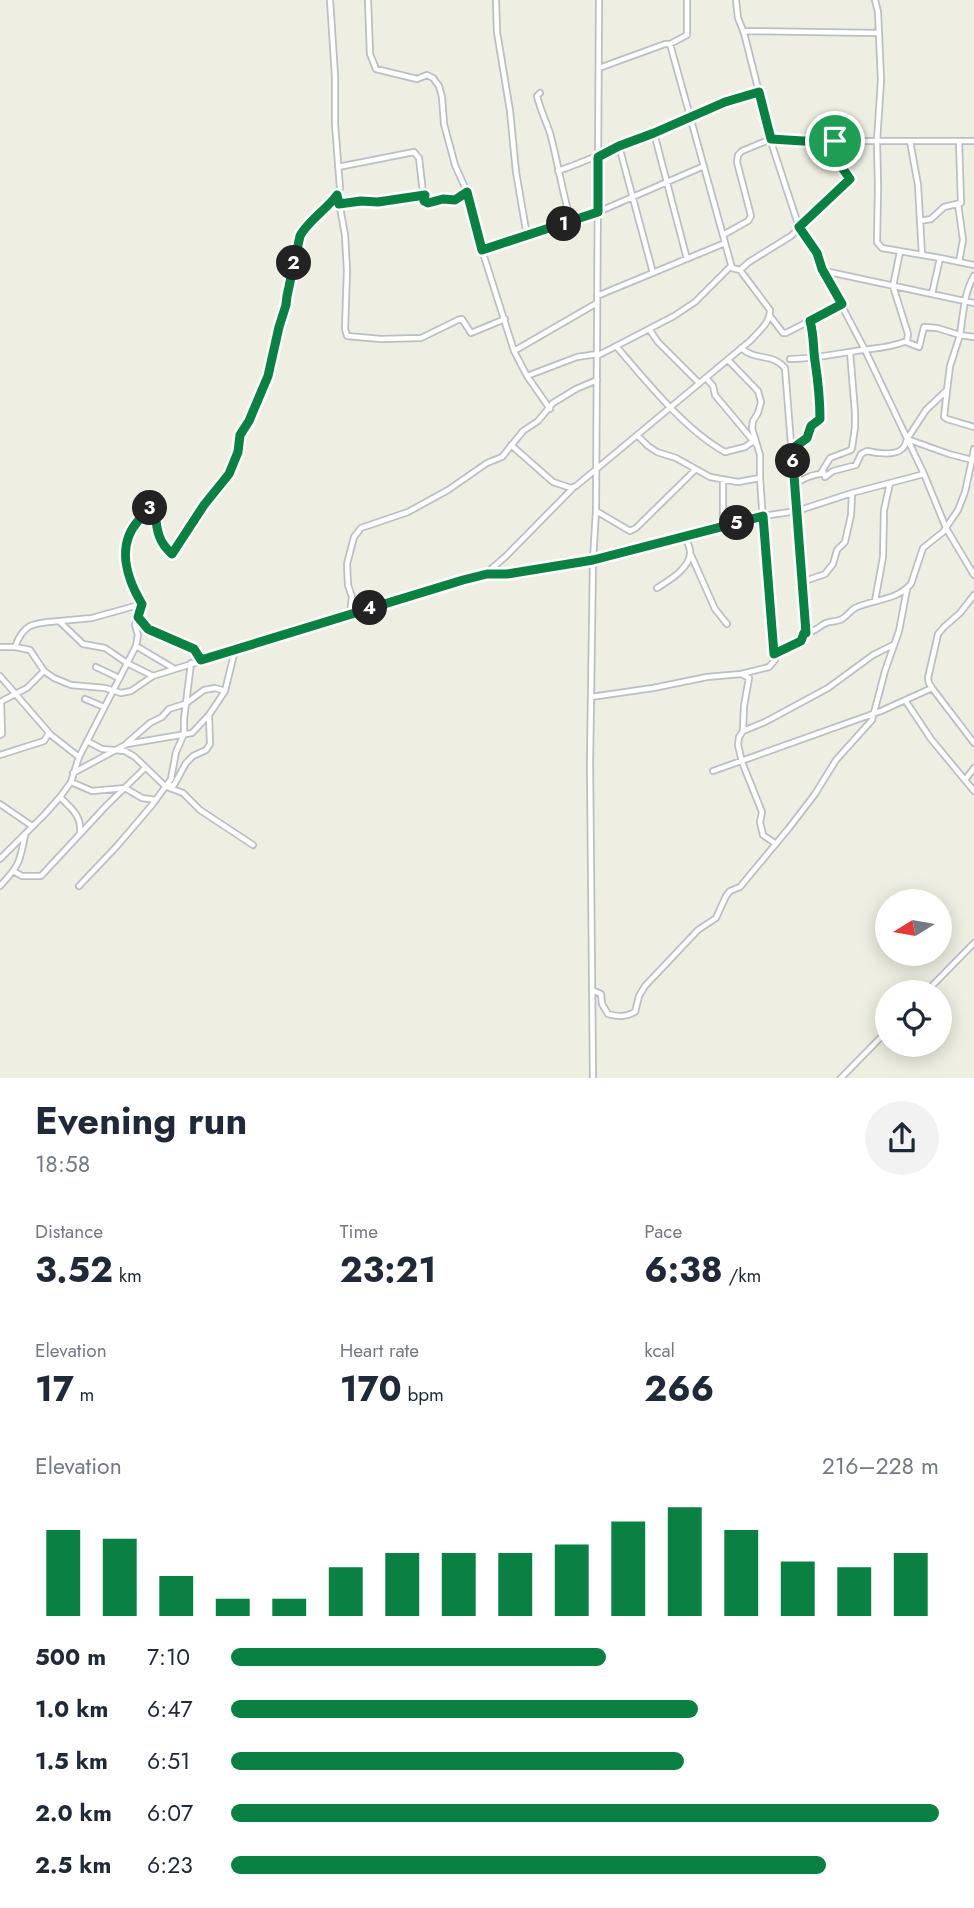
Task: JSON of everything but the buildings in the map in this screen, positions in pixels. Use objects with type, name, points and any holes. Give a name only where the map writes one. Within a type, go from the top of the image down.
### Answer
[{"type":"street","points":[[0,859],[71,782],[79,757],[136,646],[138,635],[135,625],[142,604],[132,587],[125,550],[126,537],[154,506],[158,535],[172,554],[204,505],[229,474],[238,452],[240,435],[249,421],[268,376],[300,236],[337,195],[340,188],[330,0]]},
{"type":"street","points":[[368,0],[370,54],[376,69],[417,79],[427,75],[439,86],[444,124],[455,165],[467,192],[514,351],[527,376],[550,409]]},
{"type":"street","points":[[496,0],[497,32],[527,236]]},
{"type":"street","points":[[593,1078],[591,697],[596,511],[599,0]]},
{"type":"street","points":[[599,68],[670,44],[688,35],[687,0]]},
{"type":"street","points":[[736,0],[738,18],[771,139],[799,227],[817,253],[924,474],[946,528],[974,575]]},
{"type":"street","points":[[875,0],[881,79],[877,141],[877,242],[882,248],[974,265]]},
{"type":"street","points":[[743,31],[879,33]]},
{"type":"street","points":[[670,44],[733,270],[740,270],[748,262],[791,236],[850,179],[836,159],[835,141]]},
{"type":"street","points":[[558,171],[598,157],[725,102],[759,92]]},
{"type":"street","points":[[540,93],[537,96],[549,132],[571,221]]},
{"type":"street","points":[[654,133],[687,259]]},
{"type":"street","points":[[723,235],[748,221],[751,216],[737,155],[771,139],[974,141]]},
{"type":"street","points":[[911,141],[918,185],[922,255]]},
{"type":"street","points":[[959,141],[961,201],[958,204],[963,240],[959,262]]},
{"type":"street","points":[[619,146],[653,273]]},
{"type":"street","points":[[338,167],[414,152],[419,158],[424,201],[428,203],[443,199],[455,200],[467,192]]},
{"type":"street","points":[[482,250],[598,212],[704,166]]},
{"type":"street","points":[[337,195],[345,235],[347,336],[421,338],[462,319],[471,333],[505,319]]},
{"type":"street","points":[[339,204],[425,195]]},
{"type":"street","points":[[920,221],[930,219],[944,207],[958,204]]},
{"type":"street","points":[[597,296],[725,243]]},
{"type":"street","points":[[900,252],[893,286],[908,334],[905,342]]},
{"type":"street","points":[[932,294],[940,258]]},
{"type":"street","points":[[527,376],[577,357],[597,355],[674,317],[695,302],[731,266]]},
{"type":"street","points":[[484,575],[573,487],[728,360],[766,324],[770,310],[740,270]]},
{"type":"street","points":[[824,271],[974,303]]},
{"type":"street","points":[[974,276],[970,282],[960,335],[950,366],[944,417],[974,427]]},
{"type":"street","points":[[514,351],[597,303]]},
{"type":"street","points":[[769,316],[783,333],[842,304]]},
{"type":"street","points":[[792,449],[807,438],[811,426],[820,419],[819,385],[810,321]]},
{"type":"street","points":[[790,359],[882,349],[905,342],[919,346],[924,327],[974,337]]},
{"type":"street","points":[[649,330],[699,383]]},
{"type":"street","points":[[616,346],[704,439],[725,452],[755,444]]},
{"type":"street","points":[[741,348],[752,356],[769,357],[780,362],[785,368],[806,633]]},
{"type":"street","points":[[821,474],[830,458],[852,448],[855,412],[850,352]]},
{"type":"street","points":[[591,697],[724,674],[741,674],[769,667],[775,660],[761,464],[752,428],[761,402],[758,391],[728,360]]},
{"type":"street","points":[[706,378],[713,386],[715,395],[755,444]]},
{"type":"street","points":[[350,614],[352,597],[348,585],[347,564],[354,537],[360,528],[408,512],[432,500],[487,463],[502,457],[523,431],[538,421],[553,403],[576,388],[597,380]]},
{"type":"street","points":[[795,485],[811,475],[824,473],[825,477],[833,471],[856,465],[861,454],[867,451],[900,451],[926,410],[947,390]]},
{"type":"street","points":[[637,435],[657,452],[676,458],[710,477],[738,482],[760,478]]},
{"type":"street","points":[[907,439],[973,460]]},
{"type":"street","points":[[512,445],[553,482],[564,487],[573,487]]},
{"type":"street","points":[[592,990],[601,994],[608,1014],[620,1017],[635,1012],[645,986],[698,930],[716,918],[726,896],[740,887],[776,844],[815,794],[836,760],[872,720],[899,631],[908,588],[923,548],[946,528],[958,510],[965,492],[974,449]]},
{"type":"street","points":[[596,511],[630,531],[695,470]]},
{"type":"street","points":[[0,647],[30,650],[44,671],[71,685],[121,693],[131,691],[153,676],[191,663],[463,580],[593,560],[763,516],[797,511],[924,474]]},
{"type":"street","points":[[723,480],[723,527]]},
{"type":"street","points":[[875,601],[883,557],[884,510],[890,483]]},
{"type":"street","points":[[802,582],[825,574],[833,564],[837,550],[845,542],[851,515],[852,493]]},
{"type":"street","points":[[685,537],[715,609],[727,624]]},
{"type":"street","points":[[657,588],[675,576],[691,555]]},
{"type":"street","points":[[774,654],[801,641],[804,633],[818,630],[826,623],[840,621],[855,608],[892,598],[908,588]]},
{"type":"street","points":[[974,595],[938,634],[928,678],[932,688],[974,743]]},
{"type":"street","points":[[15,647],[20,633],[34,623],[92,618],[142,604]]},
{"type":"street","points":[[138,617],[148,629],[194,649],[201,660]]},
{"type":"street","points":[[60,621],[83,644],[105,648],[153,676]]},
{"type":"street","points":[[743,731],[828,688],[873,655],[894,645]]},
{"type":"street","points":[[136,646],[174,669]]},
{"type":"street","points":[[127,744],[192,733],[209,715],[225,691],[235,649]]},
{"type":"street","points":[[79,886],[117,846],[171,779],[176,752],[184,734],[191,663]]},
{"type":"street","points":[[96,667],[119,678]]},
{"type":"street","points":[[0,735],[0,702],[27,688],[44,671]]},
{"type":"street","points":[[741,674],[749,678],[743,731],[738,745],[762,812],[760,822],[763,835],[776,844]]},
{"type":"street","points":[[0,676],[50,733],[79,757]]},
{"type":"street","points":[[74,772],[127,744],[169,709],[186,703],[204,690],[215,688],[225,691]]},
{"type":"street","points":[[713,771],[875,712],[932,688]]},
{"type":"street","points":[[85,699],[104,707]]},
{"type":"street","points":[[905,700],[931,739],[974,791]]},
{"type":"street","points":[[166,787],[174,785],[186,763],[206,750],[210,744],[209,715]]},
{"type":"street","points":[[0,755],[44,741],[50,733]]},
{"type":"street","points":[[87,741],[102,749],[125,751],[135,757],[166,787],[183,793],[200,810],[253,845]]},
{"type":"street","points":[[15,872],[22,876],[41,876],[145,768]]},
{"type":"street","points":[[965,780],[974,768]]},
{"type":"street","points":[[71,782],[92,791],[125,788],[142,798],[156,800]]},
{"type":"street","points":[[60,797],[81,823],[80,835]]},
{"type":"street","points":[[0,804],[32,826]]},
{"type":"street","points":[[1,883],[15,872],[26,833]]},
{"type":"street","points":[[938,980],[974,943]]},
{"type":"street","points":[[841,1078],[875,1043]]},
{"type":"route","points":[[759,92],[771,139],[835,141],[836,159],[850,179],[799,227],[817,253],[822,269],[842,304],[810,321],[818,372],[820,419],[811,426],[807,438],[792,449],[806,633],[801,641],[774,654],[763,516],[593,560],[507,574],[487,574],[463,580],[201,660],[194,649],[148,629],[138,617],[142,604],[132,587],[125,550],[126,537],[154,506],[158,535],[172,554],[216,488],[229,474],[238,452],[240,435],[249,421],[268,376],[300,236],[337,195],[339,204],[361,201],[373,203],[425,195],[424,201],[432,203],[443,199],[455,200],[467,192],[482,250],[598,212],[598,157],[725,102],[759,92]]}]
